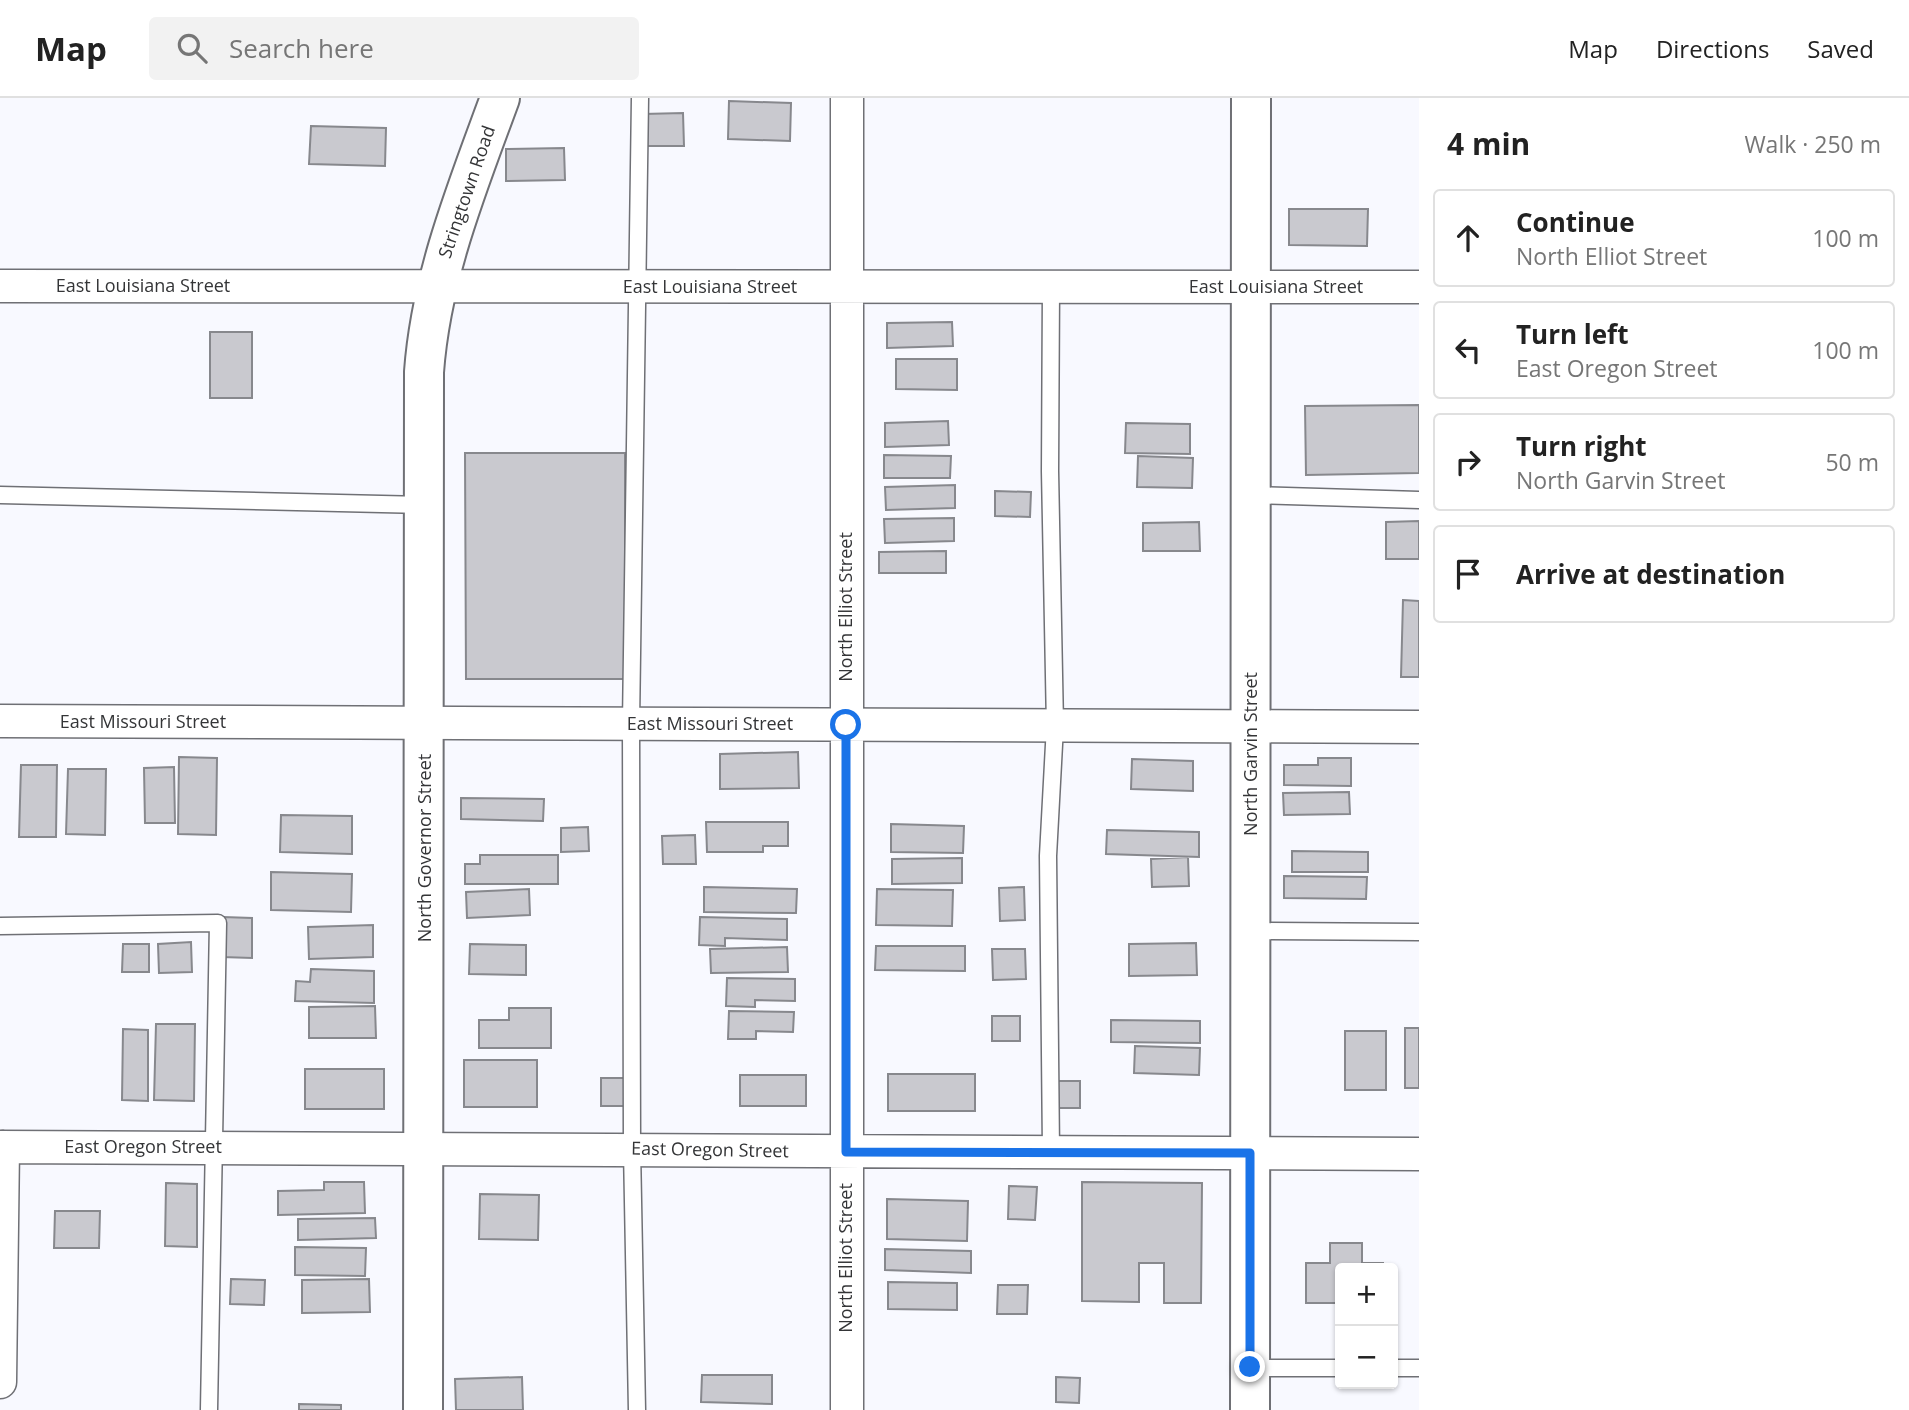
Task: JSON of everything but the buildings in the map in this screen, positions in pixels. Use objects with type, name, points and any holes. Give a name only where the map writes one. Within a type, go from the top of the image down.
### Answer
[{"type":"main road","name":"Stringtown Road","points":[[437,286],[451,232],[500,98]]},
{"type":"main road","name":"North Garvin Street","points":[[1250,1410],[1251,98]]},
{"type":"main road","name":"North Governor Street","points":[[423,1410],[426,723],[424,372],[437,286]]},
{"type":"street","name":"North Elliot Street","points":[[847,98],[847,1410]]},
{"type":"street","name":"East Louisiana Street","points":[[0,286],[1419,287]]},
{"type":"street","name":"East Missouri Street","points":[[0,721],[1419,727]]},
{"type":"street","name":"East Oregon Street","points":[[1,1147],[846,1152],[1051,1150],[1419,1154]]},
{"type":"street","points":[[0,1382],[1,1147]]},
{"type":"lane","points":[[637,1410],[632,1149],[631,723],[640,98]]},
{"type":"lane","points":[[1051,287],[1055,726],[1048,856],[1051,1150]]},
{"type":"lane","points":[[0,495],[425,505]]},
{"type":"lane","points":[[1250,495],[1419,500]]},
{"type":"lane","points":[[0,926],[218,923],[209,1410]]},
{"type":"lane","points":[[1250,931],[1419,932]]},
{"type":"lane","points":[[1250,1367],[1335,1367]]},
{"type":"lane","points":[[1398,1367],[1419,1367]]},
{"type":"route","points":[[846,725],[846,1152],[1051,1150],[1250,1153],[1250,1367]]}]
